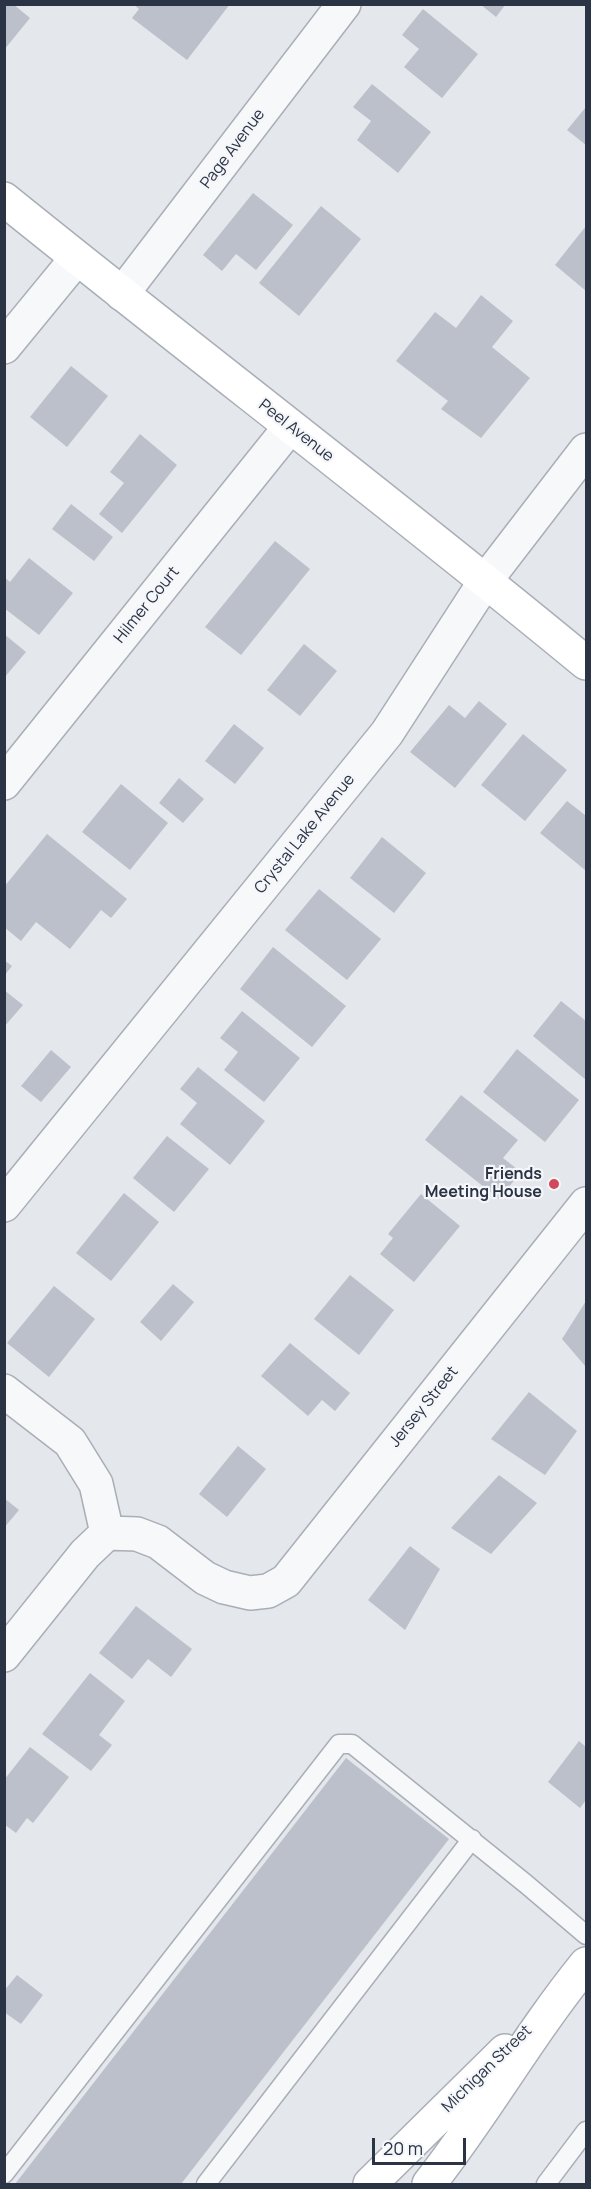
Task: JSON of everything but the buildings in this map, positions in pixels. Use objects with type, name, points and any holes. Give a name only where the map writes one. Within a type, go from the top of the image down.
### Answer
[{"type":"street","name":"Page Avenue","points":[[122,294],[344,4]]},
{"type":"street","name":"Peel Avenue","points":[[4,199],[486,580],[586,663]]},
{"type":"street","points":[[4,347],[77,258]]},
{"type":"street","name":"Hilmer Court","points":[[4,783],[290,427]]},
{"type":"street","name":"Crystal Lake Avenue","points":[[4,1205],[387,733],[486,580],[586,450]]},
{"type":"street","name":"Jersey Street","points":[[107,1533],[137,1534],[158,1542],[205,1578],[224,1587],[250,1593],[268,1591],[286,1581],[586,1204]]},
{"type":"street","points":[[4,1391],[70,1442],[96,1484],[107,1533],[86,1554],[4,1655]]},
{"type":"street","name":"Michigan Street","points":[[429,2184],[456,2150],[554,2004],[586,1964]]},
{"type":"street","name":"Michigan Street","points":[[370,2184],[554,2004]]},
{"type":"lane","points":[[4,2174],[339,1744],[352,1744],[472,1839],[586,1935]]},
{"type":"lane","points":[[206,2184],[472,1839]]},
{"type":"lane","points":[[546,2184],[586,2131]]},
{"type":"place","name":"Friends Meeting House","points":[[554,1184]]}]
